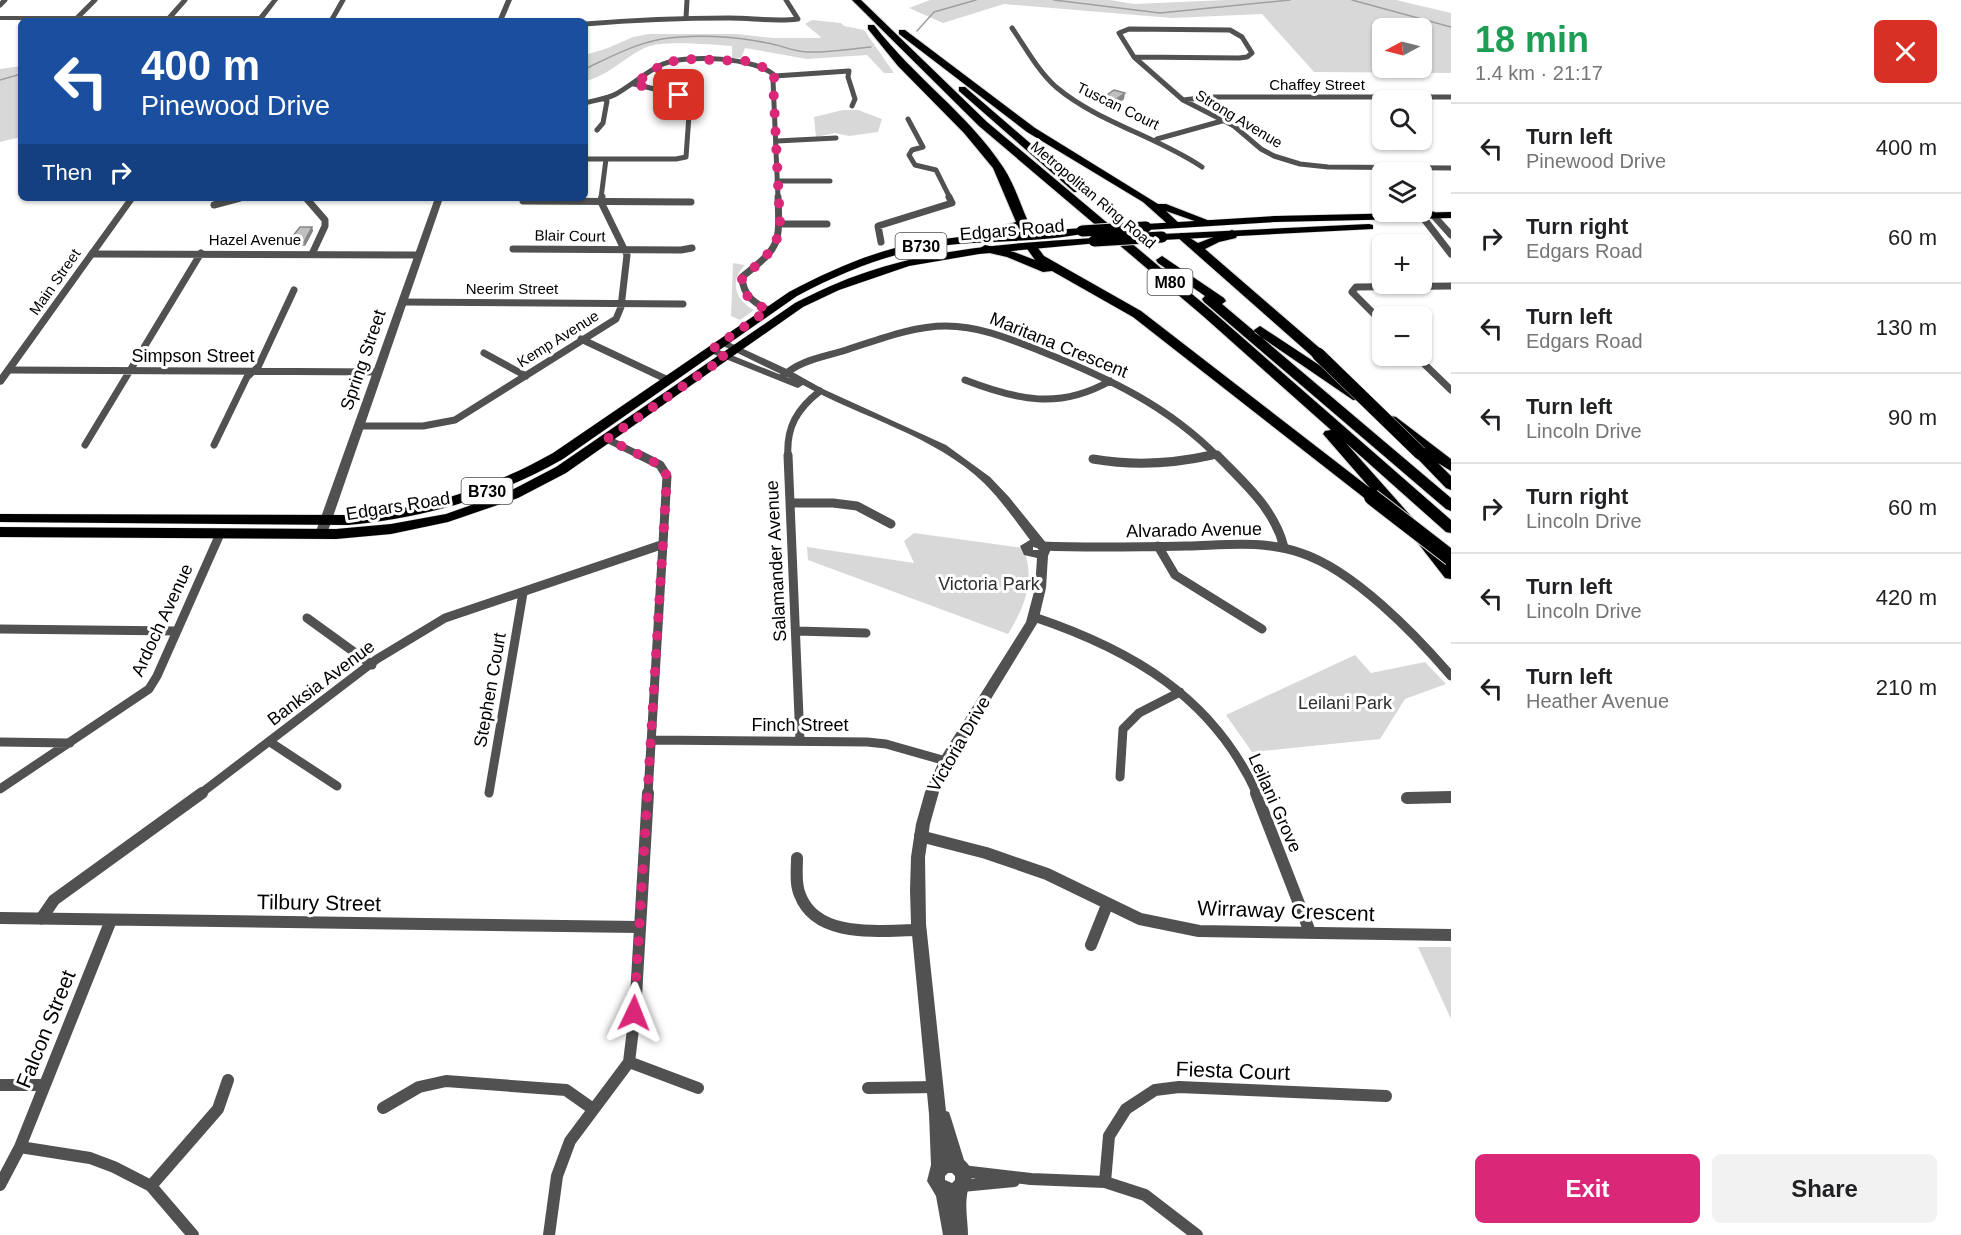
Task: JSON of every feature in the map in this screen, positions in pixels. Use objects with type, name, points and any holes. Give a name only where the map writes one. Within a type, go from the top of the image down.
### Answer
[{"type":"highway","points":[[854,0],[896,61],[957,119],[991,158],[1008,184],[1027,235],[1040,259],[1137,314],[1451,558]]},
{"type":"highway","name":"Metropolitan Ring Road","points":[[854,0],[990,130],[1207,313],[1451,528]]},
{"type":"highway","name":"Metropolitan Ring Road","points":[[878,6],[902,32],[991,115],[1451,506]]},
{"type":"highway","points":[[902,32],[1031,130],[1147,200],[1209,223]]},
{"type":"highway","points":[[1147,200],[1196,249],[1269,309],[1318,354],[1451,485]]},
{"type":"highway","points":[[1196,249],[1216,239],[1232,236],[1232,233]]},
{"type":"highway","points":[[970,238],[1027,235]]},
{"type":"highway","points":[[985,249],[1010,254],[1070,278]]},
{"type":"highway","points":[[1162,260],[1367,403],[1451,466]]},
{"type":"highway","points":[[1207,313],[1341,445],[1451,574]]},
{"type":"highway","points":[[1420,453],[1451,480]]},
{"type":"main road","name":"Edgars Road","points":[[1432,220],[1451,215]]},
{"type":"main road","name":"Edgars Road","points":[[1027,235],[1094,241],[1162,237],[1178,230],[1209,223],[1372,217]]},
{"type":"main road","name":"Edgars Road","points":[[0,518],[323,527],[373,531],[410,526],[484,506],[547,479],[799,305],[835,286],[908,262],[985,249],[1027,235],[1148,227],[1232,233],[1400,222]]},
{"type":"main road","name":"Edgars Road","points":[[0,532],[220,534],[323,527],[448,504],[496,488],[558,456],[768,310],[823,278],[897,251],[970,238]]},
{"type":"street","points":[[0,5],[5,0]]},
{"type":"street","points":[[0,18],[77,18],[95,0]]},
{"type":"street","points":[[170,17],[184,0]]},
{"type":"street","points":[[262,18],[275,0]]},
{"type":"street","points":[[333,18],[344,0]]},
{"type":"street","points":[[503,18],[509,0]]},
{"type":"street","points":[[686,18],[687,0]]},
{"type":"street","points":[[588,24],[650,18],[738,18],[781,21],[798,19],[786,0]]},
{"type":"street","points":[[142,18],[216,18]]},
{"type":"street","name":"Tuscan Court","points":[[1012,28],[1042,71],[1057,88],[1095,111],[1157,139],[1202,167]]},
{"type":"street","name":"Strong Avenue","points":[[1134,57],[1247,57],[1252,53],[1239,34],[1230,30],[1122,30],[1119,33],[1134,57],[1183,100],[1242,132],[1261,150],[1300,164],[1328,167],[1451,168]]},
{"type":"street","points":[[588,102],[604,99],[634,84],[663,64],[682,59],[745,61],[768,69],[775,76],[849,71],[848,77],[855,99],[852,106]]},
{"type":"street","points":[[768,310],[751,301],[742,290],[742,278],[767,257],[777,244],[780,224],[773,80],[775,76]]},
{"type":"street","points":[[588,159],[676,159],[687,154],[690,101],[679,95],[634,84]]},
{"type":"street","name":"Chaffey Street","points":[[1183,100],[1209,97],[1451,97]]},
{"type":"street","points":[[597,130],[603,123],[607,101],[604,99]]},
{"type":"street","points":[[881,242],[878,226],[952,203],[936,170],[915,165],[909,155],[910,151],[922,147],[908,119]]},
{"type":"street","points":[[1157,139],[1222,121]]},
{"type":"street","points":[[777,141],[836,138]]},
{"type":"street","points":[[606,159],[601,202],[626,250]]},
{"type":"street","points":[[777,181],[830,181]]},
{"type":"street","name":"Main Street","points":[[0,382],[130,201]]},
{"type":"street","points":[[214,205],[229,201]]},
{"type":"street","points":[[309,201],[325,220],[325,226],[312,254]]},
{"type":"street","name":"Spring Street","points":[[323,527],[438,201]]},
{"type":"street","points":[[523,201],[691,202]]},
{"type":"street","points":[[1431,222],[1451,255]]},
{"type":"street","points":[[780,224],[827,224]]},
{"type":"street","points":[[1446,225],[1451,235]]},
{"type":"street","name":"Blair Court","points":[[513,249],[692,248]]},
{"type":"street","name":"Kemp Avenue","points":[[358,426],[423,426],[455,420],[616,319],[622,303],[626,250]]},
{"type":"street","name":"Hazel Avenue","points":[[92,254],[419,255]]},
{"type":"street","points":[[85,445],[201,254]]},
{"type":"street","points":[[1372,312],[1352,292],[1356,287],[1451,286]]},
{"type":"street","points":[[214,446],[247,377],[256,371],[294,290]]},
{"type":"street","name":"Neerim Street","points":[[402,302],[683,304]]},
{"type":"street","name":"Maritana Crescent","points":[[786,375],[805,363],[906,331],[926,327],[955,326],[993,333],[1110,381],[1146,399],[1181,423],[1216,454],[1261,500],[1275,519],[1279,546]]},
{"type":"street","points":[[581,339],[668,380]]},
{"type":"street","name":"Victoria Drive","points":[[722,342],[786,375],[942,447],[986,479],[1005,499],[1022,522],[1043,562],[1033,619],[946,761],[929,797],[919,839],[916,895],[919,930],[938,1095],[954,1178],[959,1235]]},
{"type":"street","name":"Victoria Drive","points":[[711,350],[725,357],[786,375]]},
{"type":"street","points":[[484,353],[526,376]]},
{"type":"street","points":[[1426,366],[1451,390]]},
{"type":"street","name":"Simpson Street","points":[[9,370],[377,372]]},
{"type":"street","points":[[965,380],[992,392],[1037,400],[1068,399],[1090,392],[1110,381]]},
{"type":"street","name":"Salamander Avenue","points":[[800,741],[787,440],[790,425],[799,409],[820,391]]},
{"type":"street","points":[[549,1235],[557,1176],[570,1141],[629,1062],[634,1013],[667,476],[660,465],[607,439]]},
{"type":"street","points":[[1093,459],[1119,465],[1186,461],[1216,454]]},
{"type":"street","points":[[790,503],[851,505],[891,524]]},
{"type":"street","name":"Ardoch Avenue","points":[[0,789],[149,689],[157,676],[220,534]]},
{"type":"street","name":"Banksia Avenue","points":[[41,919],[54,900],[372,665],[429,626],[662,545]]},
{"type":"street","points":[[1158,546],[1175,575],[1262,629]]},
{"type":"street","name":"Alvarado Avenue","points":[[1038,549],[1279,546],[1327,563],[1356,582],[1451,676]]},
{"type":"street","name":"Stephen Court","points":[[489,793],[523,593]]},
{"type":"street","points":[[307,618],[372,665]]},
{"type":"street","name":"Leilani Grove","points":[[1033,619],[1100,641],[1144,665],[1180,692],[1217,727],[1243,766],[1310,932]]},
{"type":"street","points":[[0,630],[176,632]]},
{"type":"street","points":[[797,631],[866,633]]},
{"type":"street","points":[[1120,777],[1124,729],[1139,713],[1180,692]]},
{"type":"street","name":"Finch Street","points":[[651,740],[867,742],[886,744],[946,761]]},
{"type":"street","points":[[0,742],[70,743]]},
{"type":"street","points":[[270,742],[337,786]]},
{"type":"street","points":[[1407,798],[1451,797]]},
{"type":"street","name":"Wirraway Crescent","points":[[919,839],[986,853],[1047,874],[1140,919],[1199,931],[1451,935]]},
{"type":"street","points":[[797,858],[798,888],[801,899],[816,916],[838,926],[919,930]]},
{"type":"street","points":[[1091,945],[1107,905]]},
{"type":"street","name":"Tilbury Street","points":[[0,918],[638,927]]},
{"type":"street","name":"Falcon Street","points":[[0,1185],[20,1147],[111,920]]},
{"type":"street","points":[[629,1062],[698,1088]]},
{"type":"street","points":[[151,1186],[218,1109],[228,1080]]},
{"type":"street","points":[[383,1108],[419,1087],[446,1081],[566,1090],[593,1108]]},
{"type":"street","points":[[0,1085],[45,1085]]},
{"type":"street","name":"Fiesta Court","points":[[1105,1182],[1109,1136],[1126,1109],[1155,1090],[1179,1087],[1386,1096]]},
{"type":"street","points":[[868,1088],[938,1095]]},
{"type":"street","points":[[20,1147],[90,1158],[151,1186],[193,1235]]},
{"type":"street","points":[[954,1178],[1105,1182],[1145,1195],[1197,1235]]},
{"type":"street","name":"Victoria Drive","points":[[952,1235],[954,1178]]},
{"type":"green space","points":[[930,0],[1110,0],[1134,4],[1227,0],[1396,0],[1451,13],[1451,73],[1432,73],[1432,18],[1372,18],[1372,72],[1314,72],[1262,14],[1172,18],[1004,4],[943,23],[909,8]]},
{"type":"green space","points":[[812,20],[841,23],[844,26],[864,30],[894,73],[884,73],[867,55],[807,59],[745,48],[741,58],[732,58],[732,46],[677,43],[647,47],[602,75],[588,80],[588,54],[633,37],[649,34],[737,34],[773,38],[821,37],[805,24]]},
{"type":"green space","points":[[18,66],[18,138],[0,142],[0,69]]},
{"type":"green space","points":[[843,110],[858,110],[882,119],[878,132],[849,136],[835,133],[816,137],[814,117]]},
{"type":"green space","points":[[733,263],[745,265],[737,277],[736,290],[742,301],[754,310],[740,320],[731,316]]},
{"type":"green space","name":"Victoria Park","points":[[914,533],[1023,548],[1029,571],[1027,592],[1024,603],[1008,634],[808,560],[807,547],[914,563],[904,541]]},
{"type":"green space","name":"Leilani Park","points":[[1355,655],[1371,673],[1425,662],[1446,684],[1405,699],[1380,739],[1252,752],[1226,715]]},
{"type":"green space","points":[[1418,947],[1451,947],[1451,1019]]},
{"type":"building","points":[[1114,90],[1125,93],[1115,100],[1104,97]]},
{"type":"building","points":[[300,227],[312,227],[304,242],[288,242]]},
{"type":"waterway","points":[[917,31],[934,12],[976,0]]},
{"type":"waterway","points":[[1054,0],[1160,13],[1290,0]]},
{"type":"waterway","points":[[1352,0],[1451,27]]},
{"type":"waterway","points":[[588,68],[632,48],[652,41],[675,37],[714,36],[741,39],[807,52],[871,47]]},
{"type":"waterway","points":[[0,80],[18,75]]},
{"type":"route","points":[[634,1013],[667,476],[660,465],[607,439],[725,357],[711,350],[768,310],[751,301],[742,290],[742,278],[767,257],[777,244],[780,234],[773,80],[775,76],[768,69],[745,61],[682,59],[663,64],[634,84],[679,95]]}]
